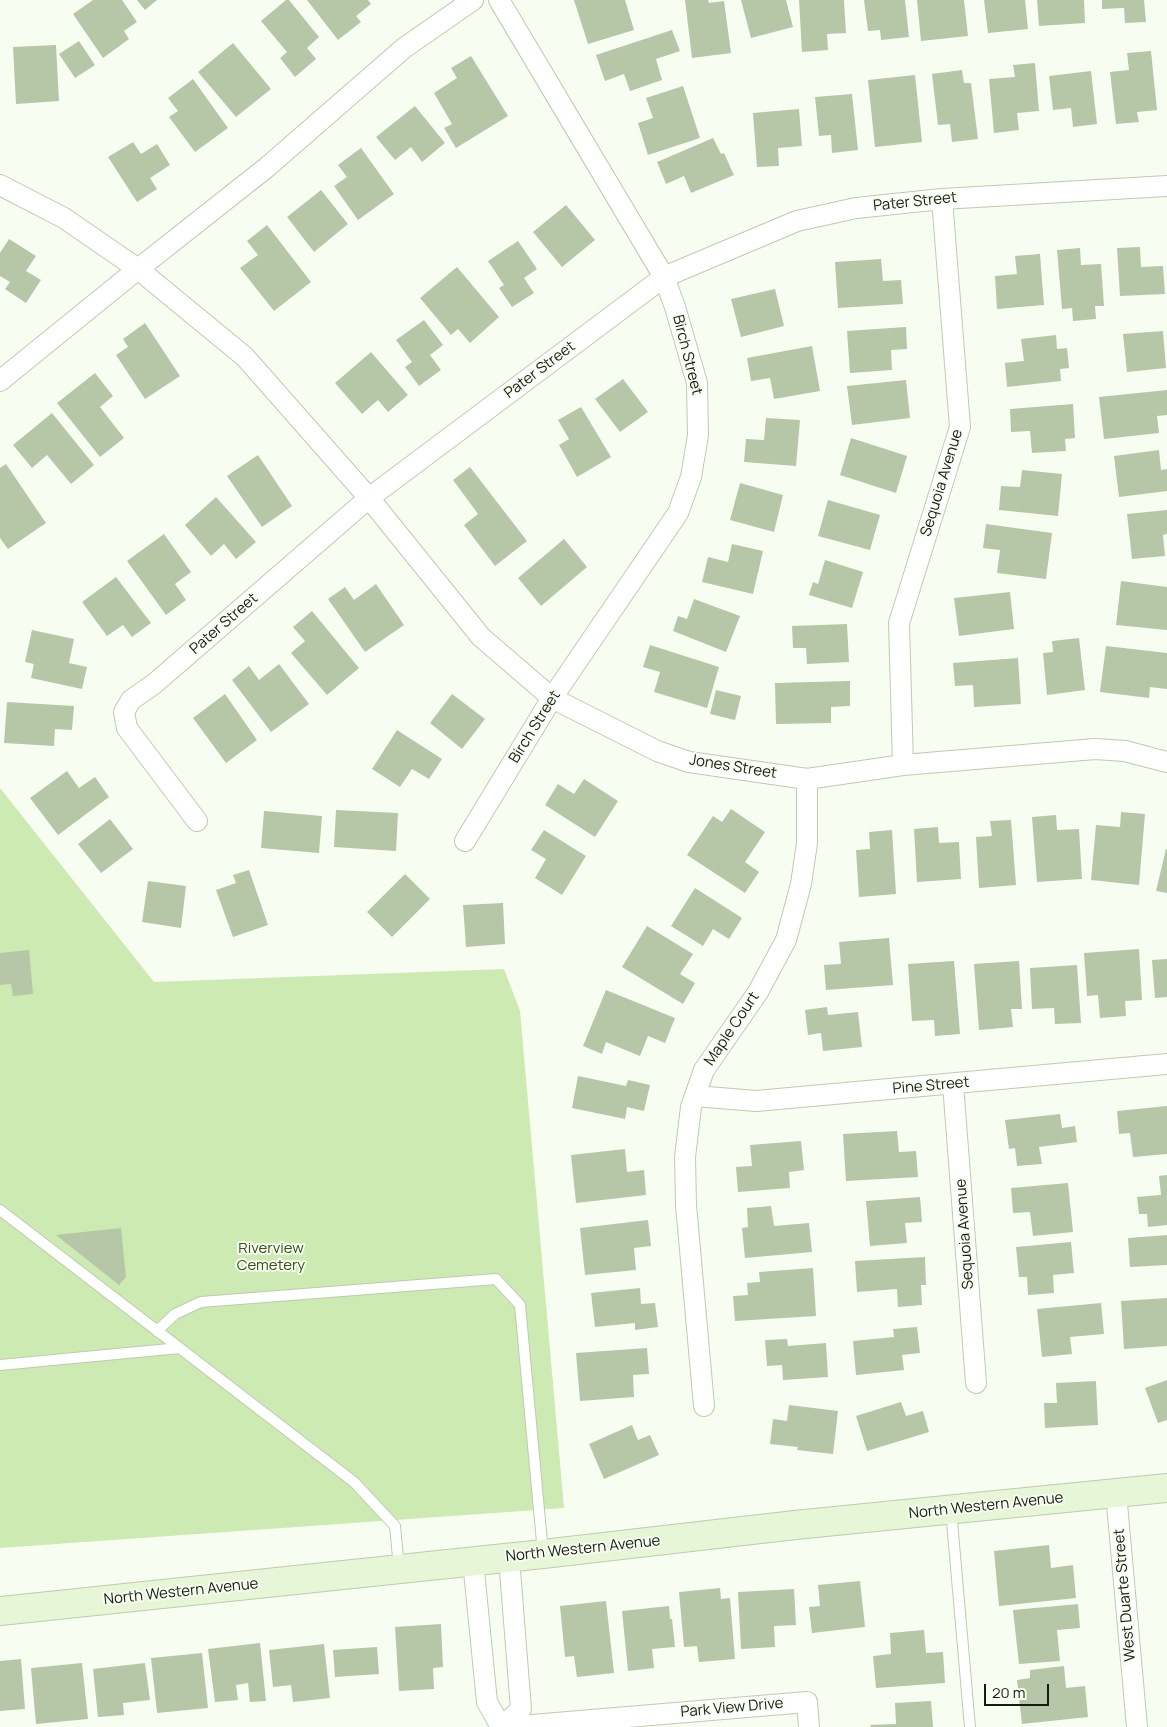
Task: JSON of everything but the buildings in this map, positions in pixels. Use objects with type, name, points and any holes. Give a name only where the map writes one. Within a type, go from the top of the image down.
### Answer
[{"type":"main road","name":"North Western Avenue","points":[[0,1611],[509,1558],[795,1525],[1167,1488]]},
{"type":"street","points":[[0,381],[138,268],[266,168],[404,48],[473,0]]},
{"type":"street","name":"Birch Street","points":[[465,841],[552,698],[678,512],[691,477],[698,435],[696,383],[675,307],[664,277],[499,0]]},
{"type":"street","name":"Jones Street","points":[[0,185],[64,218],[138,268],[245,357],[369,498],[481,636],[552,698],[657,750],[689,762],[807,778],[903,765],[1095,749],[1125,751],[1167,762]]},
{"type":"street","name":"Pater Street","points":[[197,821],[127,728],[124,712],[131,700],[154,684],[369,498],[664,277],[797,221],[856,208],[942,198],[1167,186]]},
{"type":"street","name":"Sequoia Avenue","points":[[903,765],[899,623],[960,427],[942,198]]},
{"type":"street","name":"Maple Court","points":[[704,1406],[686,1205],[685,1157],[692,1106],[704,1070],[758,992],[786,940],[801,884],[807,843],[807,778]]},
{"type":"street","name":"Pine Street","points":[[695,1096],[756,1101],[1167,1064]]},
{"type":"street","name":"Sequoia Avenue","points":[[953,1084],[976,1383]]},
{"type":"street","name":"West Duarte Street","points":[[1116,1493],[1137,1727]]},
{"type":"street","points":[[473,1561],[487,1702],[502,1727],[522,1709],[509,1558]]},
{"type":"street","name":"Park View Drive","points":[[508,1727],[807,1702],[809,1727]]},
{"type":"lane","points":[[0,1210],[354,1482],[395,1526],[399,1569]]},
{"type":"lane","points":[[157,1330],[175,1314],[201,1302],[496,1279],[520,1305],[543,1554]]},
{"type":"lane","points":[[0,1365],[180,1348]]},
{"type":"lane","points":[[951,1510],[970,1727]]},
{"type":"green space","name":"Riverview Cemetery","points":[[0,788],[154,982],[504,969],[520,1011],[564,1508],[0,1548]]}]
